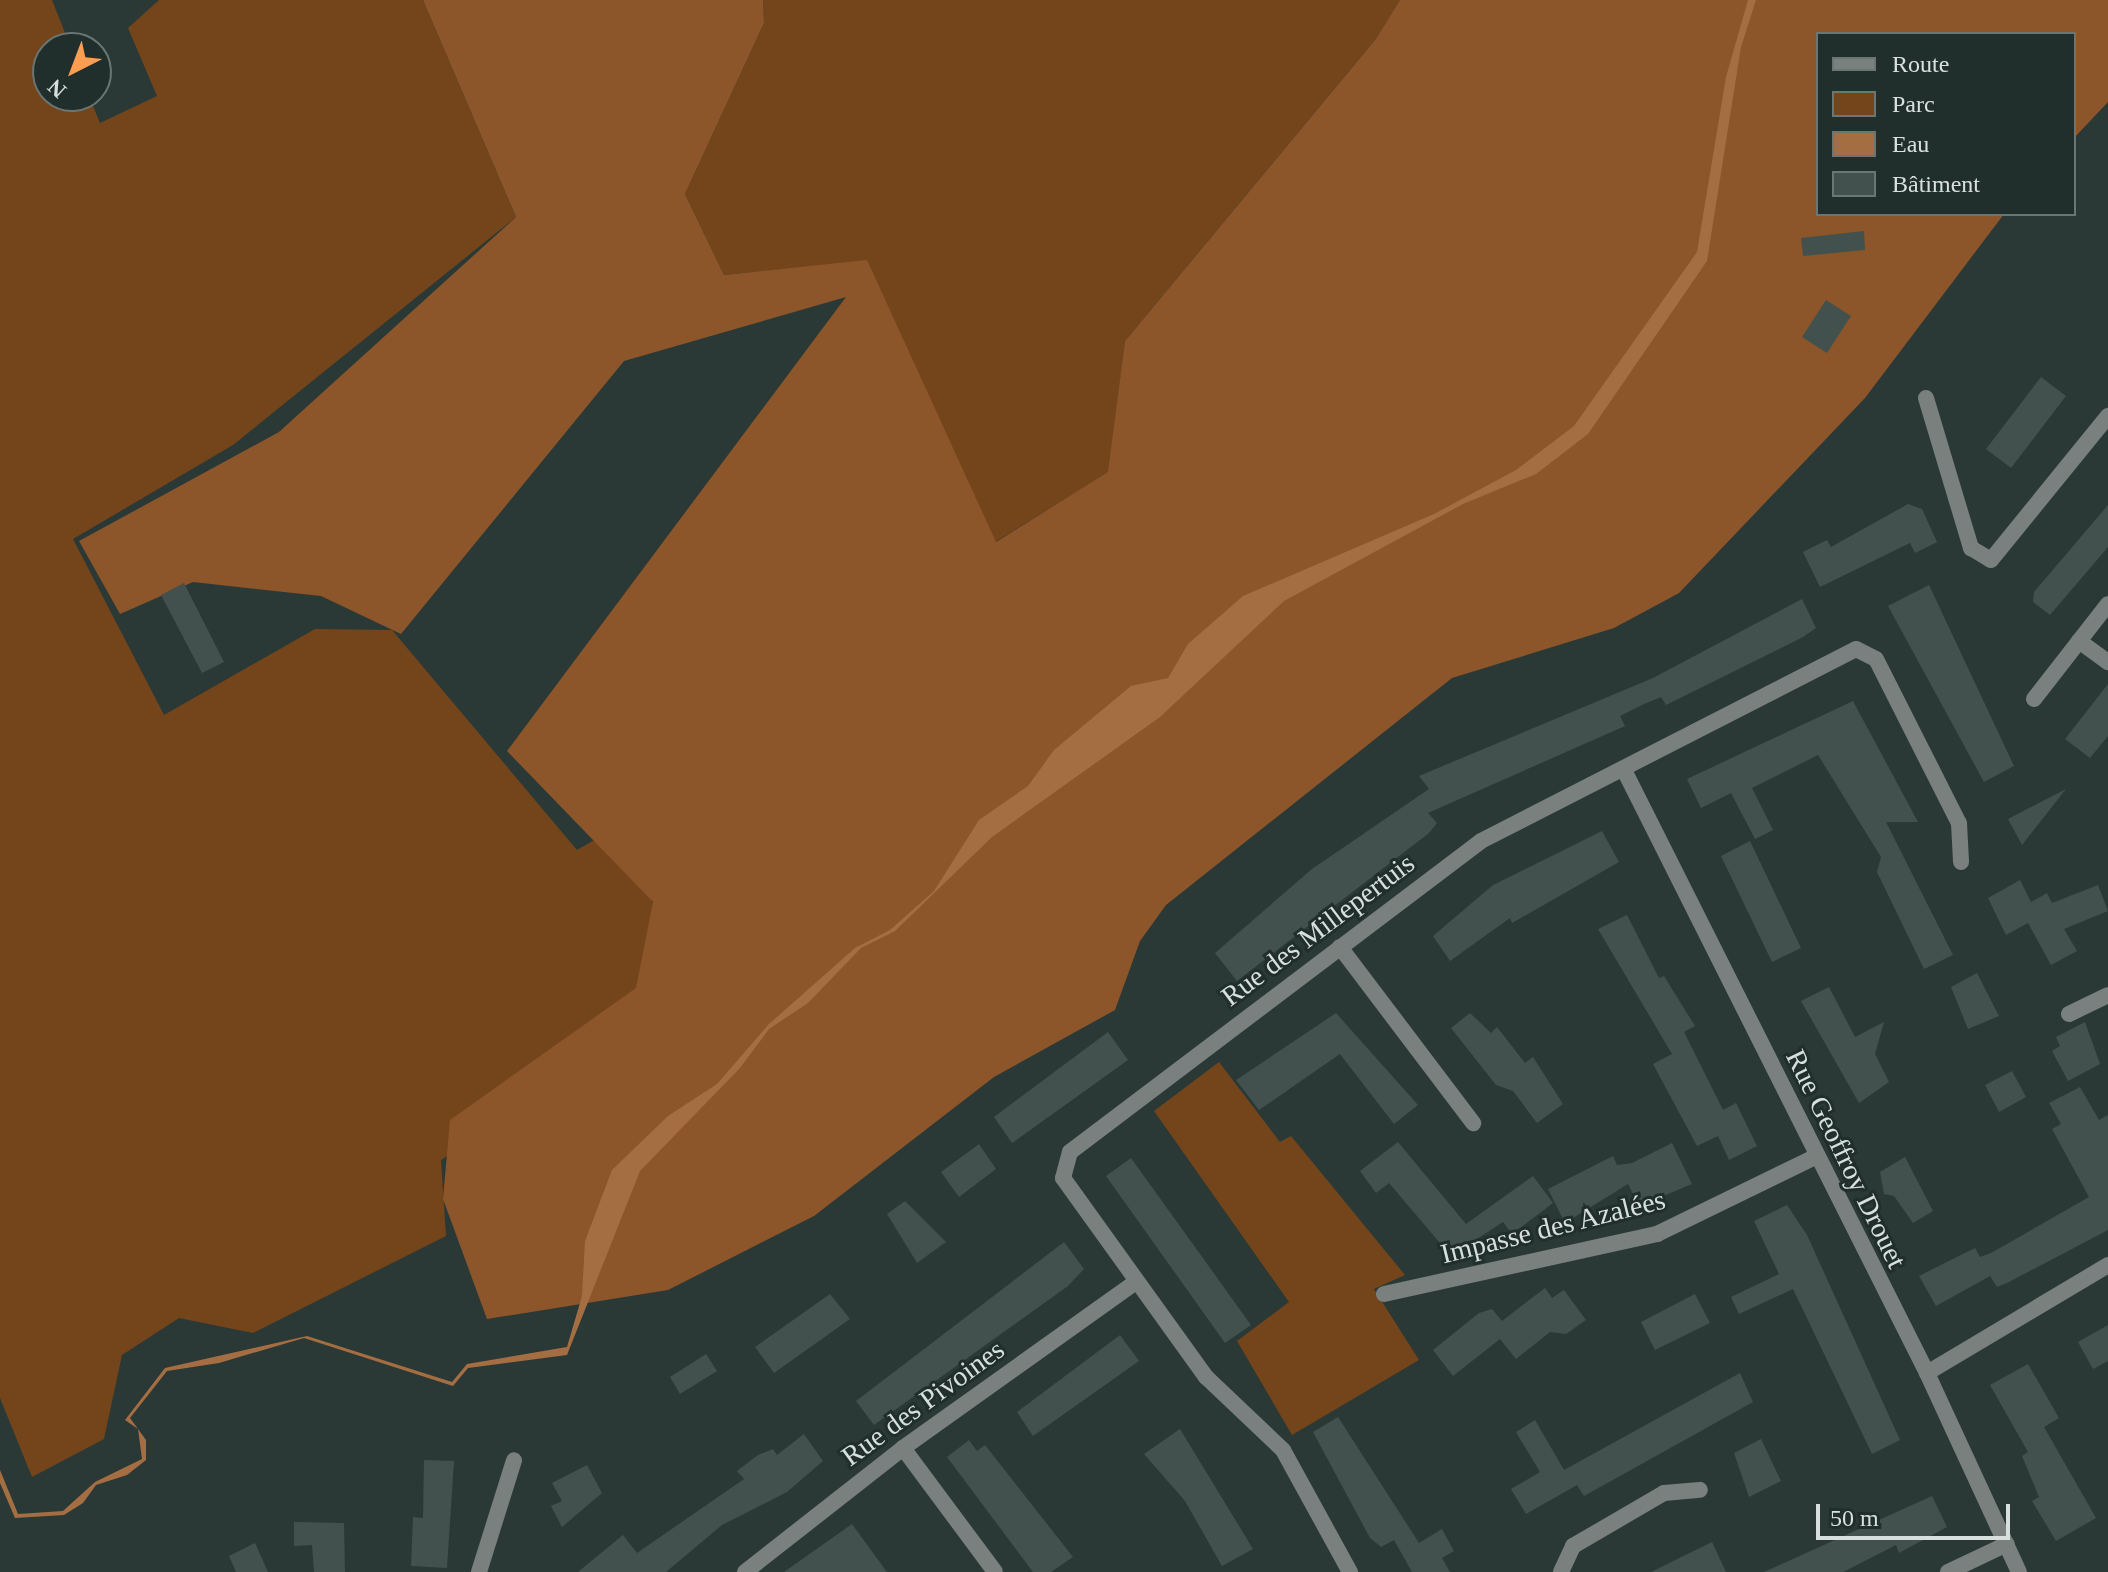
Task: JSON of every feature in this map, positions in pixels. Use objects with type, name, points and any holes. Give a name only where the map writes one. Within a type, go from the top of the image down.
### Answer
[{"type":"street","points":[[1926,398],[1971,548],[1991,560],[2108,416]]},
{"type":"street","points":[[2034,699],[2108,604]]},
{"type":"street","points":[[2079,641],[2108,662]]},
{"type":"street","name":"Rue des Millepertuis","points":[[1350,1572],[1283,1450],[1206,1377],[1063,1178],[1062,1163],[1481,841],[1856,649],[1876,659],[1959,823],[1961,862]]},
{"type":"street","name":"Rue Geoffroy Drouet","points":[[1624,770],[1927,1373],[2019,1572]]},
{"type":"street","points":[[1340,947],[1473,1123]]},
{"type":"street","points":[[2069,1014],[2108,995]]},
{"type":"street","name":"Impasse des Azalées","points":[[1384,1294],[1657,1234],[1817,1156]]},
{"type":"street","points":[[1927,1373],[2108,1265]]},
{"type":"street","name":"Rue des Pivoines","points":[[745,1572],[903,1448],[1136,1282]]},
{"type":"street","points":[[903,1448],[995,1572]]},
{"type":"street","points":[[479,1572],[514,1460]]},
{"type":"street","points":[[1561,1572],[1573,1546],[1664,1493],[1700,1490]]},
{"type":"street","points":[[1948,1572],[2007,1544]]},
{"type":"green space","points":[[0,0],[52,0],[65,32],[32,32],[32,112],[96,112],[100,123],[157,96],[128,28],[159,0],[423,0],[516,217],[233,445],[73,539],[164,715],[315,629],[392,630],[577,850],[610,831],[705,991],[441,1160],[446,1236],[253,1333],[179,1318],[122,1355],[104,1439],[32,1477],[0,1398]]},
{"type":"green space","points":[[763,0],[1400,0],[1375,40],[1125,341],[1109,472],[995,542],[867,261],[724,275],[685,194],[764,23]]},
{"type":"green space","points":[[1219,1062],[1280,1142],[1291,1136],[1405,1275],[1374,1289],[1419,1360],[1292,1435],[1237,1341],[1289,1302],[1154,1111]]},
{"type":"shaded area","points":[[423,0],[763,0],[764,23],[685,194],[724,275],[867,260],[996,542],[1108,472],[1125,341],[1375,40],[1400,0],[2108,0],[2108,102],[2076,136],[2076,32],[1816,32],[1816,216],[2002,216],[1865,398],[1679,593],[1614,628],[1452,678],[1166,905],[1140,941],[1115,1010],[994,1077],[814,1216],[668,1290],[487,1319],[443,1199],[450,1120],[636,988],[653,902],[507,751],[846,297],[624,361],[401,634],[321,596],[193,582],[120,614],[79,541],[279,432],[516,217]]},
{"type":"water","points":[[1748,0],[1756,0],[1741,47],[1707,261],[1588,434],[1536,474],[1463,504],[1284,601],[1160,717],[992,837],[895,931],[861,948],[808,1003],[769,1029],[740,1068],[640,1171],[567,1355],[468,1368],[453,1386],[304,1338],[219,1363],[167,1371],[130,1418],[138,1429],[125,1420],[165,1368],[307,1336],[452,1382],[467,1364],[567,1347],[582,1296],[585,1241],[612,1170],[668,1116],[717,1084],[769,1024],[855,948],[890,930],[934,891],[979,820],[1028,786],[1054,750],[1131,686],[1168,678],[1188,644],[1243,596],[1434,514],[1516,470],[1574,426],[1697,252],[1726,77]]},
{"type":"water","points":[[138,1429],[146,1440],[146,1460],[127,1475],[96,1485],[83,1503],[64,1515],[15,1518],[0,1483],[0,1470],[18,1514],[63,1511],[95,1482],[142,1459]]},
{"type":"building","points":[[1864,231],[1865,250],[1803,256],[1801,238]]},
{"type":"building","points":[[1826,300],[1851,316],[1827,353],[1802,337]]},
{"type":"building","points":[[2041,377],[2066,396],[2011,468],[1986,449]]},
{"type":"building","points":[[1908,504],[1922,509],[1937,542],[1915,553],[1910,543],[1820,587],[1803,552],[1827,540],[1831,547]]},
{"type":"building","points":[[2108,505],[2108,547],[2050,615],[2033,602],[2034,592]]},
{"type":"building","points":[[184,583],[224,662],[202,673],[161,595]]},
{"type":"building","points":[[1929,585],[2014,766],[1984,782],[1888,606]]},
{"type":"building","points":[[1802,599],[1816,628],[1803,637],[1666,705],[1661,697],[1644,704],[1620,716],[1625,726],[1428,813],[1437,823],[1429,833],[1237,981],[1215,953],[1312,869],[1429,789],[1419,776],[1653,678]]},
{"type":"building","points":[[2108,684],[2108,736],[2090,758],[2065,739]]},
{"type":"building","points":[[1853,701],[1918,822],[1886,822],[1953,955],[1924,969],[1877,872],[1881,857],[1818,755],[1752,788],[1773,830],[1755,839],[1731,793],[1701,808],[1687,779]]},
{"type":"building","points":[[2066,789],[2022,845],[2008,819]]},
{"type":"building","points":[[1602,831],[1619,862],[1512,923],[1510,918],[1450,961],[1433,936],[1493,885]]},
{"type":"building","points":[[1750,841],[1801,948],[1772,962],[1721,856]]},
{"type":"building","points":[[2020,880],[2031,902],[2047,893],[2052,903],[2098,885],[2108,911],[2064,929],[2077,951],[2051,965],[2028,923],[2006,935],[1988,898]]},
{"type":"building","points":[[1627,915],[1659,978],[1664,976],[1695,1026],[1684,1032],[1723,1110],[1736,1103],[1757,1146],[1729,1160],[1718,1136],[1697,1146],[1653,1064],[1672,1054],[1598,929]]},
{"type":"building","points":[[1977,973],[1999,1016],[1968,1029],[1951,987]]},
{"type":"building","points":[[1829,987],[1855,1037],[1884,1022],[1875,1054],[1889,1082],[1859,1103],[1801,1001]]},
{"type":"building","points":[[1336,1013],[1418,1105],[1394,1124],[1340,1054],[1259,1110],[1236,1080]]},
{"type":"building","points":[[1470,1013],[1491,1033],[1497,1027],[1525,1063],[1533,1057],[1563,1104],[1537,1123],[1513,1091],[1496,1085],[1451,1028]]},
{"type":"building","points":[[2085,1022],[2100,1064],[2068,1081],[2052,1051],[2060,1046],[2056,1037]]},
{"type":"building","points":[[1108,1032],[1128,1060],[1012,1143],[994,1117]]},
{"type":"building","points":[[2012,1071],[2026,1097],[1999,1112],[1985,1085]]},
{"type":"building","points":[[2080,1087],[2099,1120],[2108,1115],[2108,1230],[2007,1283],[1997,1287],[1990,1276],[1936,1306],[1919,1276],[1975,1248],[1980,1257],[1991,1253],[2089,1197],[2052,1129],[2061,1124],[2049,1103]]},
{"type":"building","points":[[1398,1142],[1466,1224],[1533,1176],[1553,1203],[1512,1234],[1503,1222],[1451,1256],[1389,1183],[1376,1193],[1360,1171]]},
{"type":"building","points":[[1672,1143],[1692,1184],[1639,1206],[1628,1184],[1565,1223],[1548,1189],[1613,1156],[1617,1165],[1632,1163]]},
{"type":"building","points":[[979,1144],[996,1169],[959,1197],[941,1172]]},
{"type":"building","points":[[1905,1157],[1933,1211],[1913,1223],[1894,1196],[1884,1194],[1880,1172]]},
{"type":"building","points":[[1131,1158],[1251,1325],[1225,1343],[1106,1176]]},
{"type":"building","points":[[905,1201],[946,1242],[917,1263],[887,1214]]},
{"type":"building","points":[[1787,1205],[1807,1235],[1900,1440],[1872,1454],[1793,1289],[1739,1314],[1731,1297],[1779,1274],[1754,1221]]},
{"type":"building","points":[[1064,1242],[1084,1269],[1068,1286],[874,1425],[856,1401]]},
{"type":"building","points":[[1545,1288],[1552,1298],[1564,1290],[1586,1320],[1566,1334],[1550,1332],[1516,1359],[1500,1339],[1453,1376],[1433,1350],[1479,1313],[1492,1309],[1502,1321]]},
{"type":"building","points":[[830,1294],[850,1319],[774,1373],[755,1347]]},
{"type":"building","points":[[1695,1294],[1710,1323],[1655,1350],[1641,1322]]},
{"type":"building","points":[[2108,1325],[2108,1361],[2093,1369],[2078,1342]]},
{"type":"building","points":[[1120,1335],[1139,1361],[1033,1436],[1017,1412]]},
{"type":"building","points":[[706,1354],[717,1371],[680,1394],[670,1377]]},
{"type":"building","points":[[2028,1364],[2059,1418],[2044,1427],[2096,1518],[2056,1541],[2032,1501],[2039,1497],[2022,1456],[2028,1452],[1990,1385]]},
{"type":"building","points":[[1740,1373],[1753,1402],[1584,1496],[1577,1485],[1526,1514],[1511,1489],[1540,1472],[1516,1432],[1535,1420],[1564,1470]]},
{"type":"building","points":[[1338,1417],[1419,1543],[1442,1529],[1454,1551],[1442,1558],[1450,1572],[1412,1572],[1394,1540],[1381,1547],[1370,1538],[1313,1432]]},
{"type":"building","points":[[1180,1429],[1253,1549],[1222,1566],[1185,1501],[1144,1454]]},
{"type":"building","points":[[804,1434],[823,1461],[787,1492],[722,1525],[666,1572],[578,1572],[623,1535],[637,1553],[744,1479],[737,1471],[758,1455],[773,1449],[777,1455]]},
{"type":"building","points":[[1761,1439],[1781,1481],[1749,1497],[1734,1453]]},
{"type":"building","points":[[969,1440],[977,1451],[985,1445],[1073,1557],[1051,1572],[1033,1572],[947,1457]]},
{"type":"building","points":[[424,1460],[454,1461],[447,1568],[411,1566],[413,1517],[423,1518]]},
{"type":"building","points":[[587,1465],[602,1493],[562,1527],[551,1506],[562,1501],[552,1483]]},
{"type":"building","points":[[1932,1496],[1947,1527],[1899,1553],[1896,1545],[1843,1572],[1764,1572]]},
{"type":"building","points":[[294,1522],[344,1523],[345,1572],[314,1572],[312,1545],[294,1546]]},
{"type":"building","points":[[852,1524],[887,1572],[784,1572]]},
{"type":"building","points":[[1712,1542],[1726,1572],[1651,1572]]},
{"type":"building","points":[[255,1543],[268,1572],[236,1572],[229,1556]]}]
